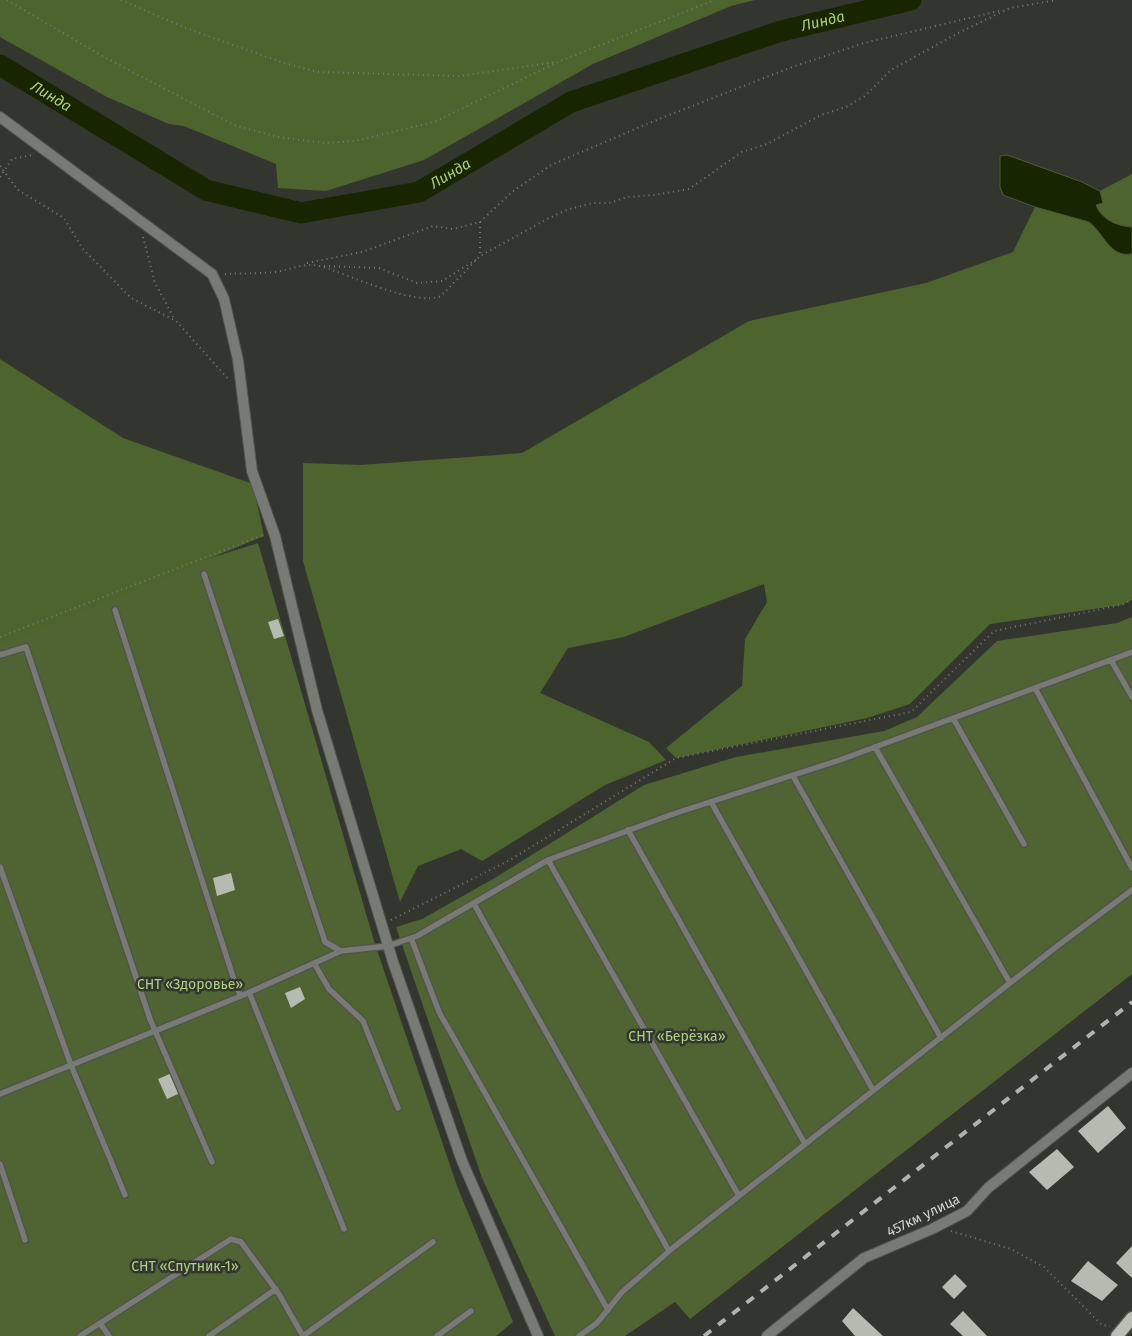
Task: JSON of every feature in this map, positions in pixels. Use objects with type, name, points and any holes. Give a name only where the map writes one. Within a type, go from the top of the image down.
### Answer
[{"type":"main road","points":[[1115,1331],[1132,1318]]},
{"type":"street","points":[[0,117],[212,274],[224,299],[238,360],[252,471],[273,531],[317,710],[388,946],[462,1161],[538,1336]]},
{"type":"street","name":"457км улица","points":[[767,1336],[864,1258],[932,1229],[967,1211],[988,1188],[1132,1073]]},
{"type":"lane","points":[[204,574],[325,942],[341,951]]},
{"type":"lane","points":[[115,610],[236,986],[241,996]]},
{"type":"lane","points":[[0,656],[26,647],[150,1019],[212,1162]]},
{"type":"lane","points":[[0,1094],[241,996],[341,951],[388,946],[411,938],[474,904],[548,860],[628,830],[875,747],[1132,652]]},
{"type":"lane","points":[[1110,660],[1132,697]]},
{"type":"lane","points":[[1035,688],[1132,868]]},
{"type":"lane","points":[[953,718],[1024,844]]},
{"type":"lane","points":[[875,747],[1010,983]]},
{"type":"lane","points":[[793,776],[940,1038]]},
{"type":"lane","points":[[711,802],[873,1090]]},
{"type":"lane","points":[[628,830],[805,1144]]},
{"type":"lane","points":[[548,860],[739,1196]]},
{"type":"lane","points":[[0,867],[71,1065],[125,1195]]},
{"type":"lane","points":[[579,1336],[597,1323],[622,1292],[669,1251],[1010,983],[1132,890]]},
{"type":"lane","points":[[474,904],[669,1251]]},
{"type":"lane","points":[[411,938],[439,1012],[608,1310]]},
{"type":"lane","points":[[314,963],[329,989],[363,1021],[398,1108]]},
{"type":"lane","points":[[249,992],[344,1229]]},
{"type":"lane","points":[[0,1164],[25,1240]]},
{"type":"lane","points":[[80,1336],[231,1239],[241,1242],[276,1289],[303,1336],[433,1242]]},
{"type":"lane","points":[[209,1336],[276,1289]]},
{"type":"lane","points":[[437,1336],[471,1311]]},
{"type":"lane","points":[[100,1323],[110,1336]]},
{"type":"path","points":[[7,0],[104,57],[234,125],[278,137],[325,143],[355,142],[434,122],[560,62],[715,0]]},
{"type":"path","points":[[121,0],[188,29],[284,64],[318,72],[459,76],[560,62]]},
{"type":"path","points":[[212,274],[276,272],[294,266],[362,252],[433,226],[453,229],[480,222],[512,192],[551,165],[654,121],[792,67],[864,43],[953,24],[1010,8],[1058,0]]},
{"type":"path","points":[[294,266],[308,264],[369,267],[417,283],[442,281],[523,231],[567,210],[592,203],[609,203],[627,197],[689,189],[742,152],[767,144],[821,115],[846,107],[865,96],[891,70],[958,33],[1010,8]]},
{"type":"path","points":[[0,177],[12,159],[49,152]]},
{"type":"path","points":[[0,168],[18,190],[64,218],[82,248],[131,298],[176,321]]},
{"type":"path","points":[[138,220],[155,283],[176,321],[206,357],[242,393]]},
{"type":"path","points":[[322,266],[399,294],[434,299],[440,296],[480,256],[480,222]]},
{"type":"path","points":[[0,637],[273,531]]},
{"type":"path","points":[[382,925],[510,860],[676,758],[911,712],[994,631],[1121,605],[1132,600]]},
{"type":"path","points":[[944,1233],[951,1231],[1011,1249],[1044,1267],[1102,1325],[1115,1331]]},
{"type":"green space","name":"СНТ «Здоровье»","points":[[258,543],[374,941],[457,1186],[513,1322],[496,1336],[0,1336],[0,624]]},
{"type":"green space","name":"СНТ «Берёзка»","points":[[1132,617],[1132,974],[690,1319],[675,1302],[625,1336],[555,1336],[482,1178],[396,927],[422,919],[493,879],[644,785],[736,757],[884,731],[917,717],[997,641],[1117,623]]},
{"type":"shaded area","points":[[0,0],[755,0],[731,6],[593,64],[424,160],[326,191],[278,188],[276,164],[184,126],[169,124],[107,97],[0,37]]},
{"type":"shaded area","points":[[1007,155],[1082,182],[1100,191],[1103,203],[1096,205],[1102,215],[1116,224],[1132,227],[1132,254],[1124,254],[1112,249],[1089,222],[1035,207],[1003,195],[1000,187],[1000,156]]},
{"type":"shaded area","points":[[1132,174],[1132,227],[1121,225],[1106,218],[1096,205],[1103,203],[1100,191]]},
{"type":"shaded area","points":[[1035,207],[1089,222],[1112,249],[1124,254],[1132,254],[1132,600],[1121,605],[990,624],[910,704],[867,718],[676,758],[666,748],[742,686],[745,639],[767,602],[764,584],[624,637],[568,648],[540,693],[649,742],[666,760],[605,785],[482,861],[461,849],[418,866],[400,902],[303,561],[303,463],[361,465],[522,453],[749,321],[926,283],[1013,252]]},
{"type":"shaded area","points":[[0,359],[123,438],[253,484],[264,536],[0,646]]},
{"type":"building","points":[[278,619],[284,636],[274,639],[268,622]]},
{"type":"building","points":[[231,873],[235,890],[217,896],[213,878]]},
{"type":"building","points":[[300,987],[305,999],[291,1008],[285,993]]},
{"type":"building","points":[[172,1073],[180,1093],[167,1099],[158,1079]]},
{"type":"building","points":[[1108,1106],[1126,1128],[1098,1153],[1078,1131]]},
{"type":"building","points":[[1057,1149],[1074,1167],[1047,1190],[1029,1172]]},
{"type":"building","points":[[1132,1246],[1132,1278],[1116,1263]]},
{"type":"building","points":[[1088,1261],[1118,1285],[1102,1301],[1071,1281]]},
{"type":"building","points":[[955,1274],[967,1286],[954,1299],[942,1287]]},
{"type":"building","points":[[853,1308],[883,1336],[855,1336],[842,1321]]},
{"type":"building","points":[[963,1311],[987,1336],[963,1336],[950,1324]]},
{"type":"waterway","name":"Линда","points":[[0,65],[206,190],[301,213],[419,192],[571,102],[781,31],[911,0]]},
{"type":"railway","points":[[704,1336],[1132,1002]]},
{"type":"park label","name":"СНТ «Спутник-1»","points":[[185,1266]]}]
